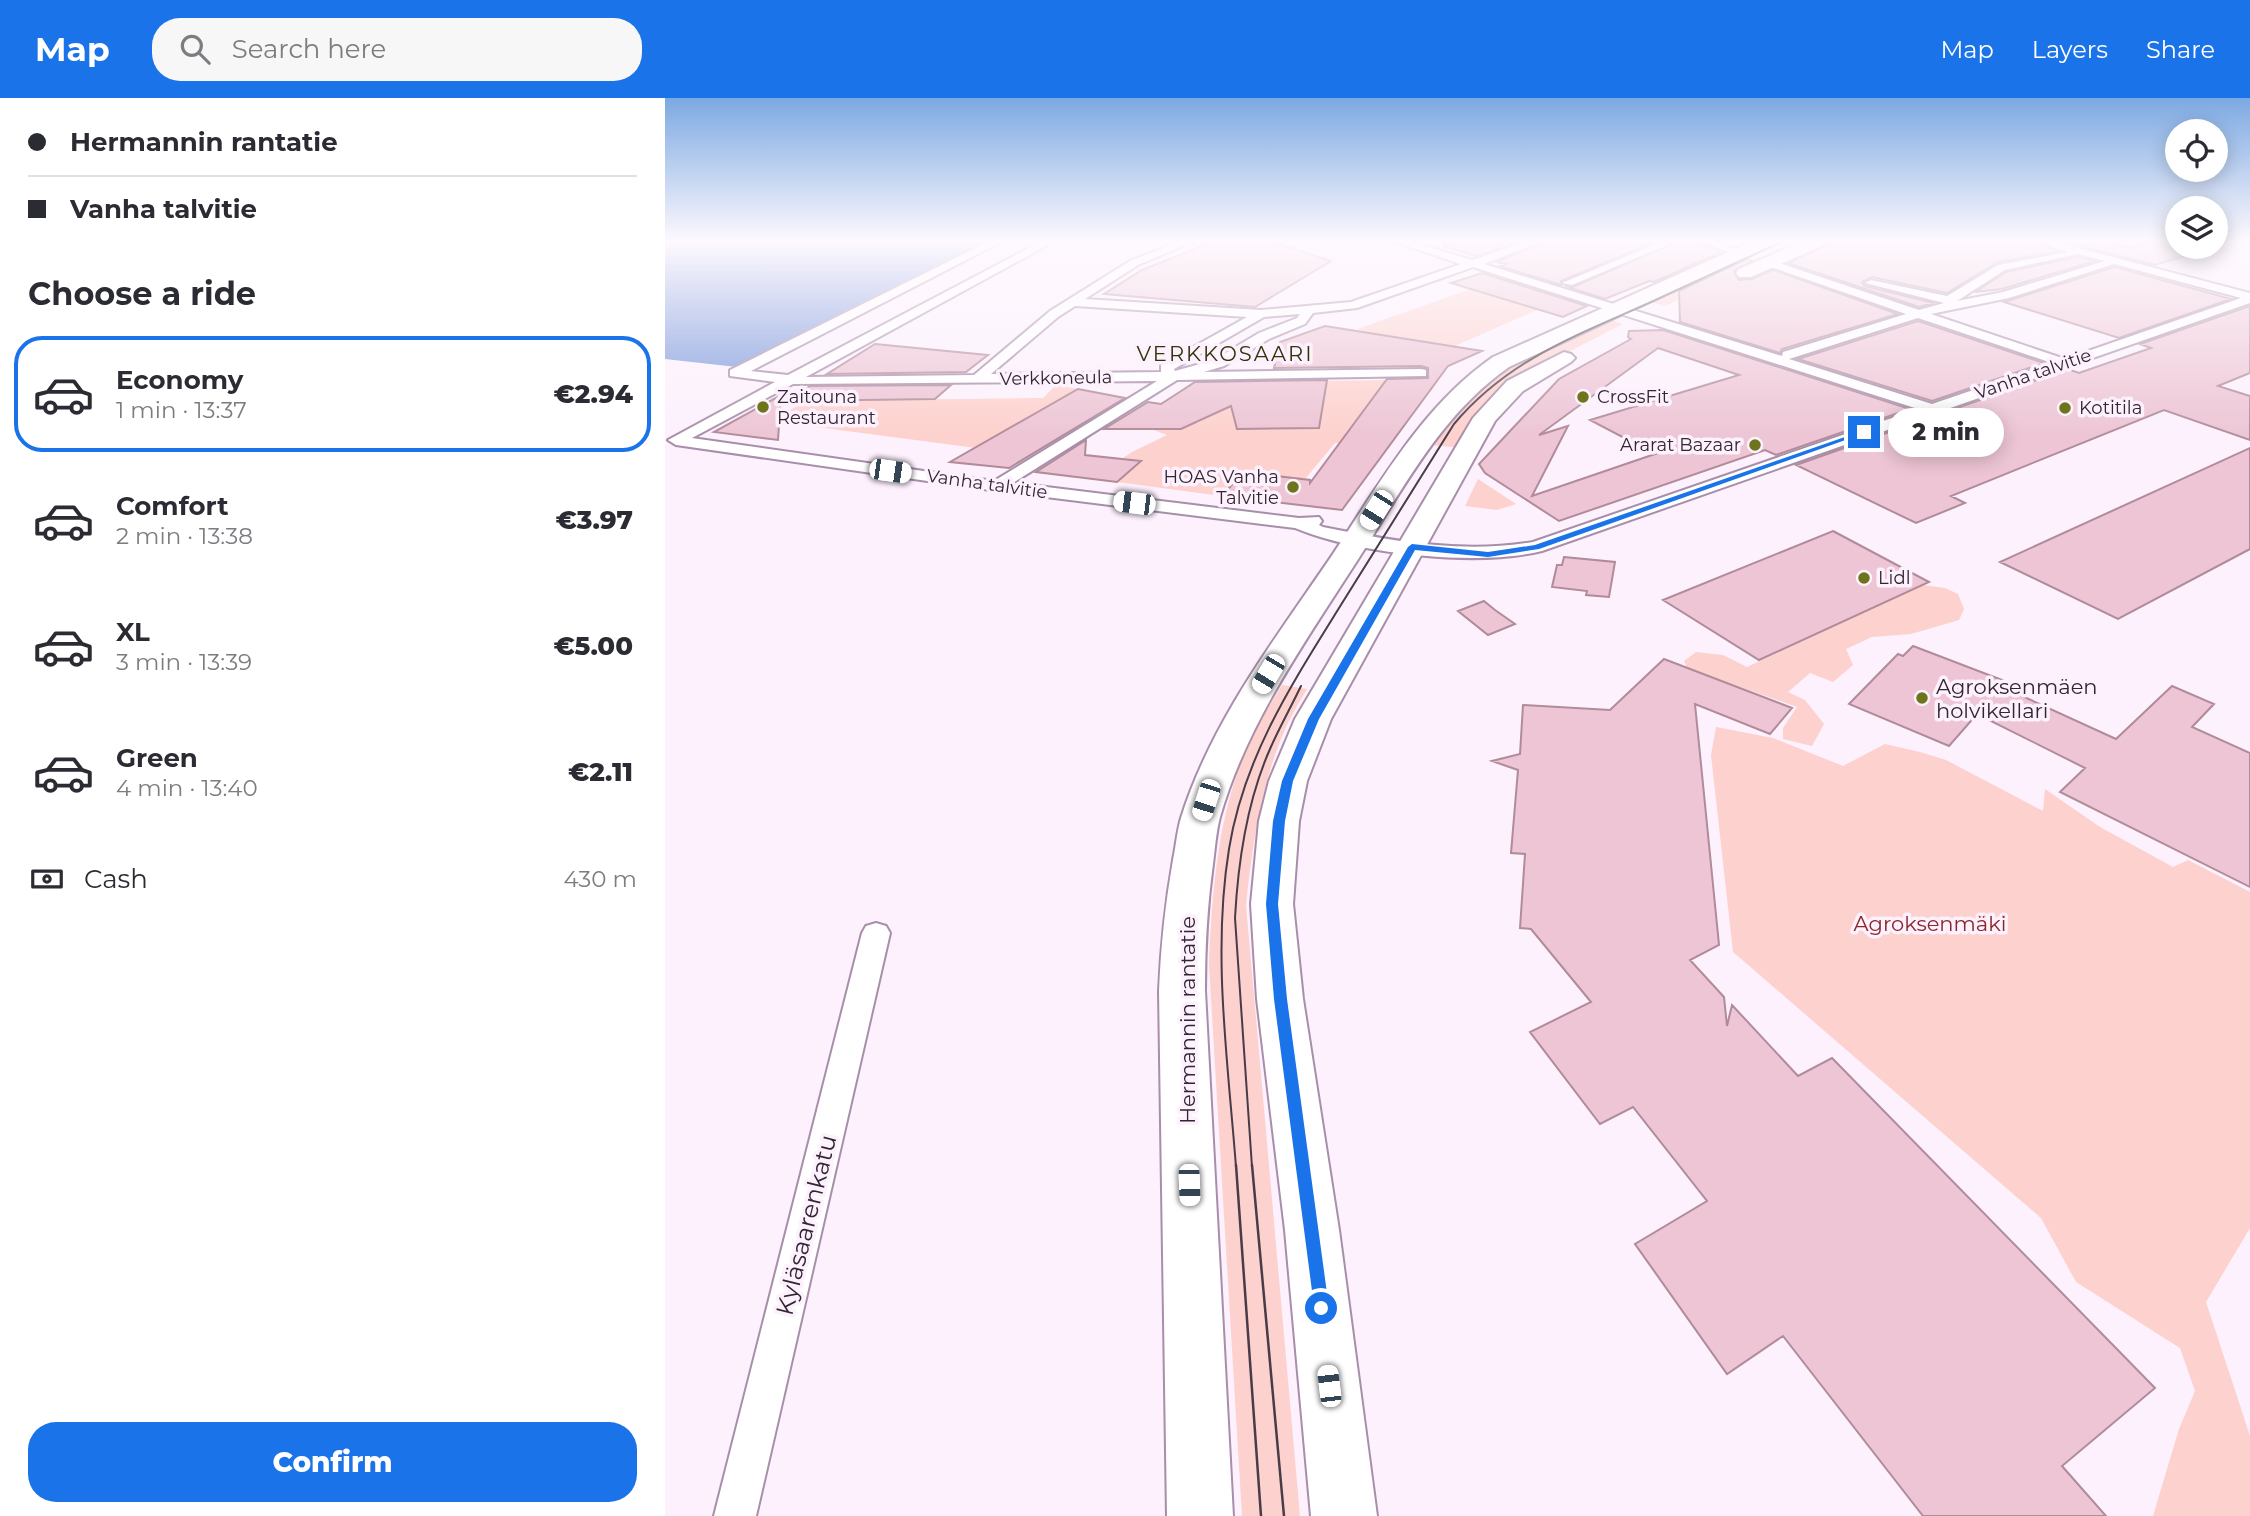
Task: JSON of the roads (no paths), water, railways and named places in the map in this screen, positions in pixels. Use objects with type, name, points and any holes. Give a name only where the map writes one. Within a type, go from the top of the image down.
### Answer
[{"type":"main road","name":"Hermannin rantatie","points":[[1200,1516],[1182,992],[1183,928],[1200,819],[1212,782],[1227,748],[1268,674],[1360,533],[1445,410],[1475,380],[1501,362],[1617,307]]},
{"type":"main road","points":[[1602,339],[1668,308]]},
{"type":"main road","points":[[1344,1516],[1311,1230],[1280,999],[1272,904],[1279,821],[1288,781],[1313,719],[1485,418],[1499,402],[1531,375],[1580,349]]},
{"type":"street","name":"Verkkoneula","points":[[868,306],[735,373],[790,379],[1421,373]]},
{"type":"street","points":[[790,379],[927,306]]},
{"type":"street","points":[[977,379],[1066,306]]},
{"type":"street","points":[[1138,306],[1261,314],[1337,306]]},
{"type":"street","points":[[1911,306],[2064,363]]},
{"type":"street","points":[[1926,311],[1936,306]]},
{"type":"street","points":[[1788,355],[1926,311],[1950,306]]},
{"type":"street","name":"Vanha talvitie","points":[[790,379],[675,440],[997,486],[1299,523],[1318,531],[1360,533],[1415,541],[1455,553],[1488,554],[1536,547],[2227,306]]},
{"type":"street","points":[[1617,307],[1932,409]]},
{"type":"street","points":[[997,486],[1174,376],[1219,363],[1264,336],[1301,321],[1309,310]]},
{"type":"street","points":[[1174,376],[1169,374],[1166,368],[1261,314]]},
{"type":"street","name":"Kyläsaarenkatu","points":[[735,1516],[876,933]]},
{"type":"water","points":[[665,306],[860,306],[737,367],[665,359]]},
{"type":"tram line","points":[[1236,1167],[1223,1008],[1224,888],[1236,815],[1259,750],[1307,659],[1454,424],[1475,402],[1520,366],[1569,339],[1642,306]]},
{"type":"tram line","points":[[1252,1167],[1235,918],[1239,875],[1255,789],[1274,741],[1301,686]]},
{"type":"tram line","points":[[1236,1165],[1261,1516]]},
{"type":"tram line","points":[[1252,1165],[1284,1516]]},
{"type":"place","name":"CrossFit","points":[[1583,397]]},
{"type":"place","name":"Zaitouna Restaurant","points":[[763,407]]},
{"type":"place","name":"Kotitila","points":[[2065,408]]},
{"type":"place","name":"Ararat Bazaar","points":[[1755,445]]},
{"type":"place","name":"HOAS Vanha Talvitie","points":[[1293,487]]},
{"type":"place","name":"Lidl","points":[[1864,578]]},
{"type":"place","name":"Agroksenmäen holvikellari","points":[[1922,698]]},
{"type":"district","name":"VERKKOSAARI","points":[[1225,353]]},
{"type":"park label","name":"Agroksenmäki","points":[[1930,923]]}]
